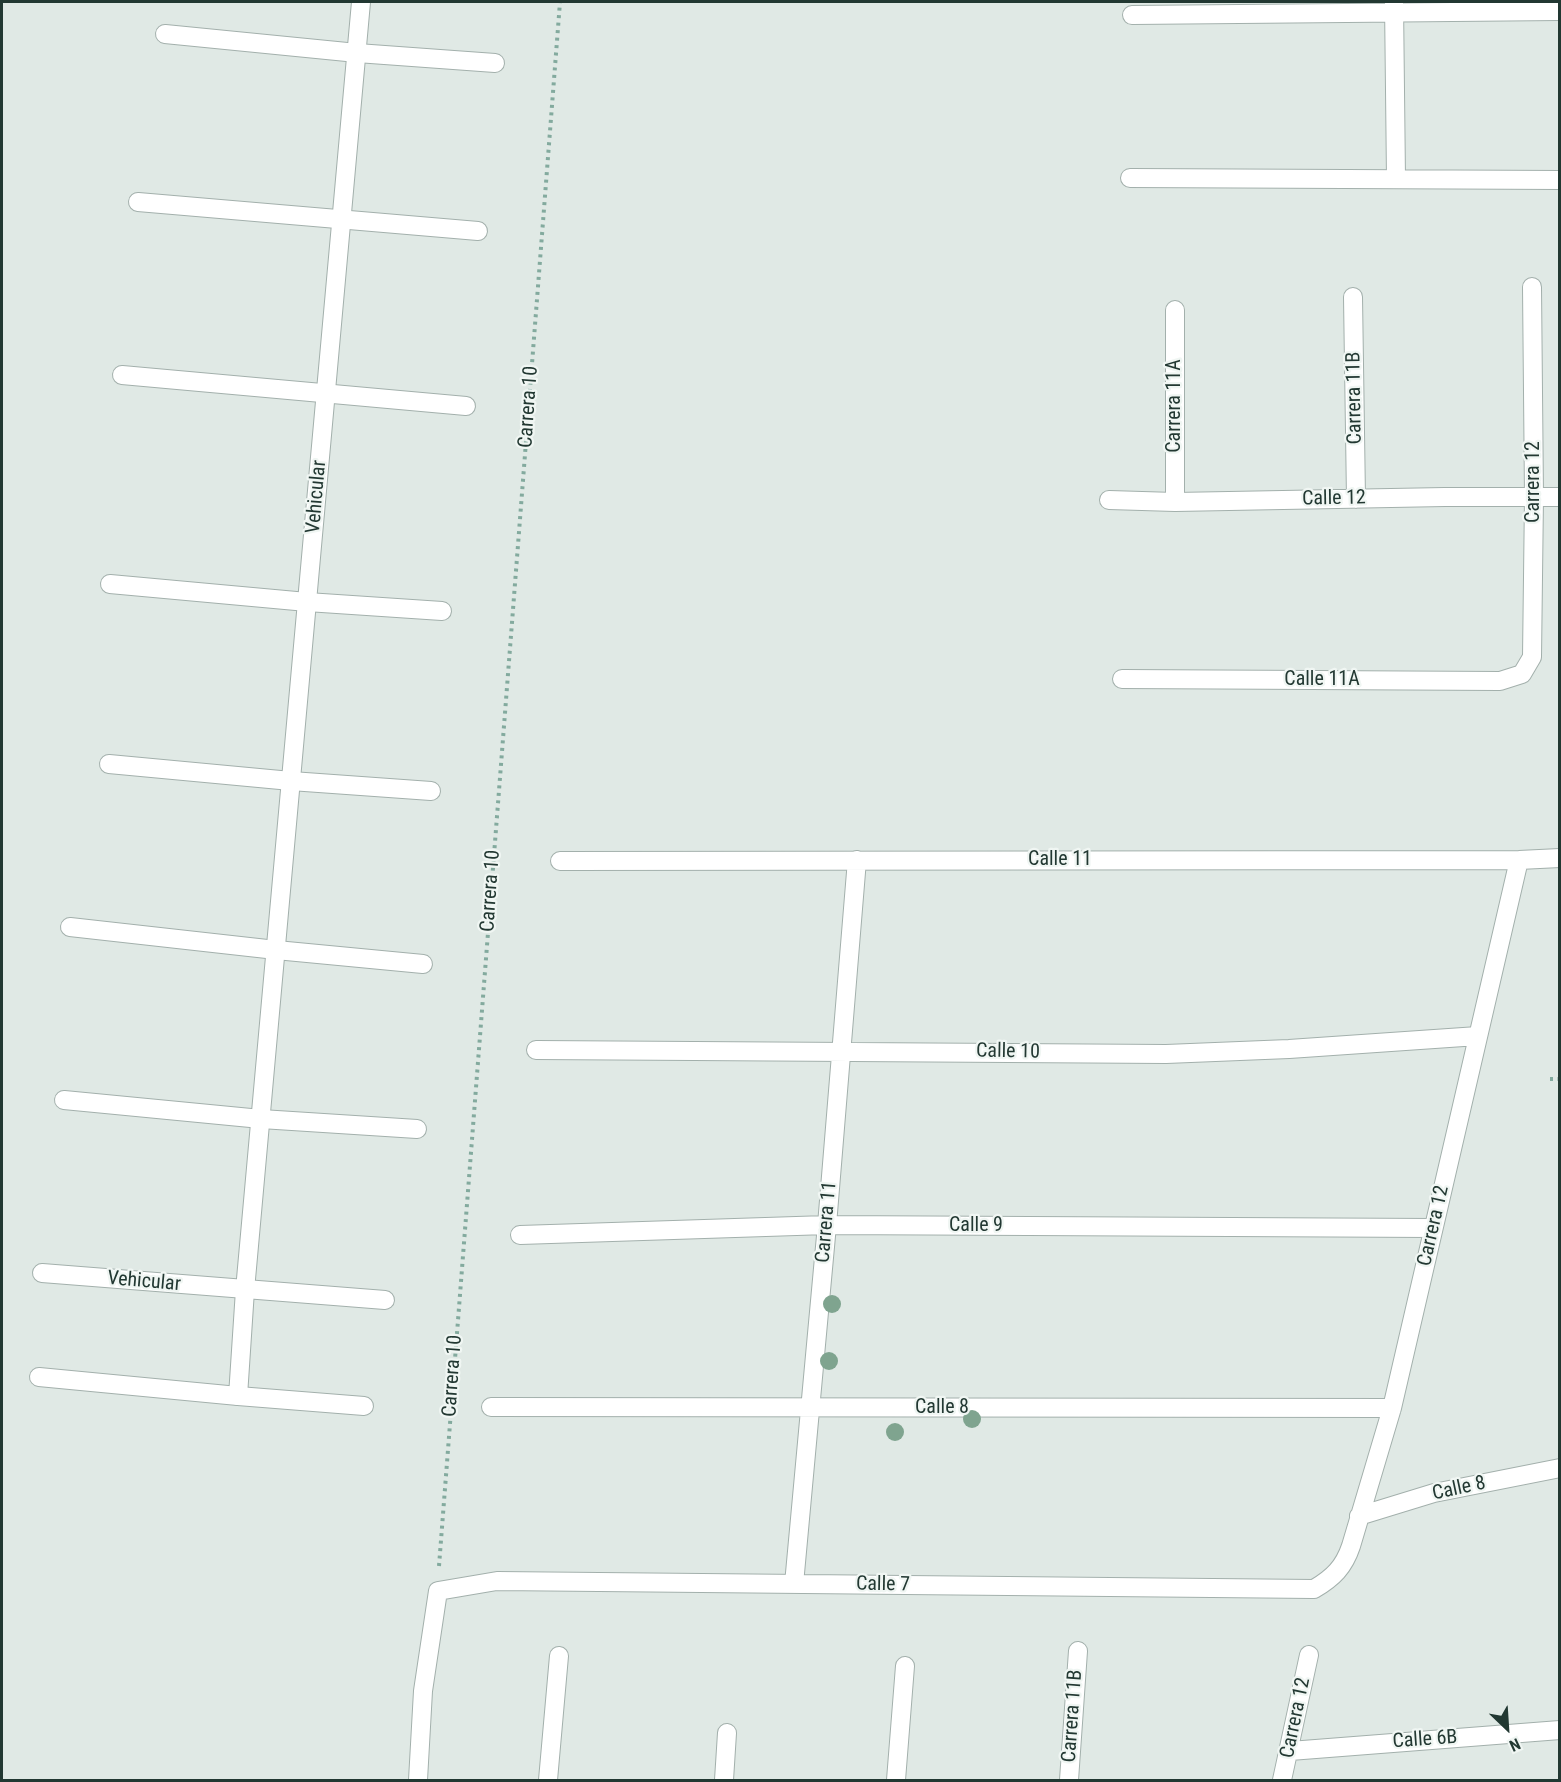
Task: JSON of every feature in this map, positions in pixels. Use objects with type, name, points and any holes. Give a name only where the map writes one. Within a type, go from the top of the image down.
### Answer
[{"type":"street","name":"Vehicular","points":[[238,1396],[245,1290],[361,2]]},
{"type":"street","points":[[1394,7],[1395,179]]},
{"type":"street","points":[[1132,15],[1394,7],[1560,11]]},
{"type":"street","points":[[165,34],[495,63]]},
{"type":"street","points":[[1130,178],[1560,180]]},
{"type":"street","points":[[138,202],[478,231]]},
{"type":"street","name":"Carrera 12","points":[[1522,674],[1532,657],[1534,497],[1532,287]]},
{"type":"street","name":"Carrera 11B","points":[[1353,297],[1356,499]]},
{"type":"street","name":"Carrera 11A","points":[[1175,310],[1175,502]]},
{"type":"street","points":[[122,375],[466,405]]},
{"type":"street","name":"Calle 12","points":[[1109,500],[1175,502],[1445,496],[1560,497]]},
{"type":"street","points":[[110,584],[307,602],[442,611]]},
{"type":"street","name":"Calle 11A","points":[[1122,678],[1500,681],[1522,674]]},
{"type":"street","points":[[109,764],[431,791]]},
{"type":"street","name":"Calle 11","points":[[560,861],[1519,860],[1560,858]]},
{"type":"street","name":"Carrera 11","points":[[794,1584],[857,860]]},
{"type":"street","name":"Carrera 12","points":[[1326,1582],[1338,1572],[1346,1560],[1392,1408],[1519,860]]},
{"type":"street","points":[[70,927],[423,964]]},
{"type":"street","name":"Calle 10","points":[[536,1050],[1166,1054],[1478,1036]]},
{"type":"street","points":[[64,1100],[261,1119],[417,1129]]},
{"type":"street","name":"Calle 9","points":[[520,1235],[827,1225],[1433,1228]]},
{"type":"street","name":"Vehicular","points":[[42,1274],[385,1300]]},
{"type":"street","points":[[39,1377],[364,1406]]},
{"type":"street","name":"Calle 8","points":[[491,1407],[1392,1408]]},
{"type":"street","name":"Calle 8","points":[[1359,1516],[1434,1493],[1560,1468]]},
{"type":"street","name":"Calle 7","points":[[438,1591],[497,1581],[1314,1589],[1326,1582]]},
{"type":"street","points":[[418,1780],[423,1691],[438,1591]]},
{"type":"street","name":"Carrera 11B","points":[[1069,1780],[1078,1651]]},
{"type":"street","name":"Carrera 12","points":[[1282,1780],[1309,1655]]},
{"type":"street","points":[[548,1780],[559,1656]]},
{"type":"street","points":[[896,1780],[905,1666]]},
{"type":"street","name":"Calle 6B","points":[[1290,1751],[1560,1730]]},
{"type":"street","points":[[724,1780],[727,1733]]},
{"type":"path","name":"Carrera 10","points":[[438,1591],[560,2]]},
{"type":"path","points":[[1550,1079],[1560,1079]]}]
